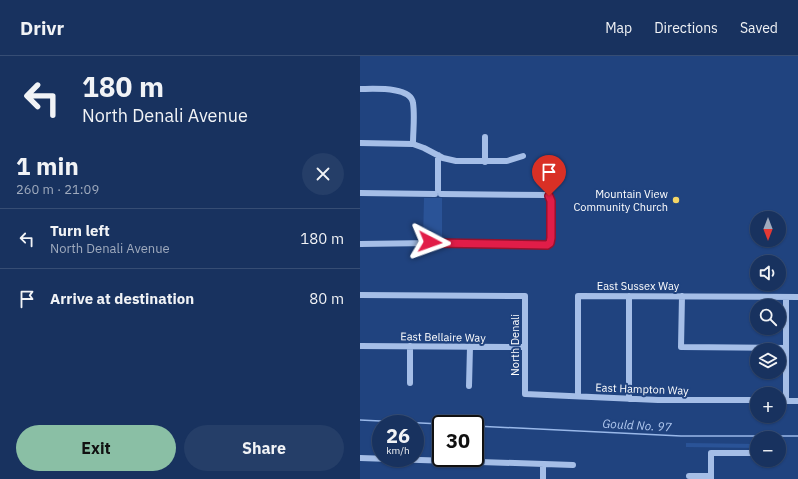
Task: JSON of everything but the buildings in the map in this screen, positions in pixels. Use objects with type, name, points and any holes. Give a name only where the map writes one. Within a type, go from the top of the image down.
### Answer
[{"type":"street","points":[[360,89],[393,90],[409,95],[414,102],[413,144]]},
{"type":"street","points":[[485,137],[485,162]]},
{"type":"street","points":[[360,143],[413,144],[456,161],[511,161],[523,156]]},
{"type":"street","points":[[438,155],[438,192]]},
{"type":"street","points":[[360,193],[438,192],[544,194],[549,196],[551,201],[551,238],[550,243],[545,245],[433,243],[360,244]]},
{"type":"street","name":"North Denali","points":[[360,295],[525,296],[526,394]]},
{"type":"street","name":"East Sussex Way","points":[[578,396],[578,296],[798,297]]},
{"type":"street","points":[[629,296],[629,399]]},
{"type":"street","points":[[682,296],[682,347],[750,348]]},
{"type":"street","points":[[786,297],[786,343]]},
{"type":"street","name":"East Bellaire Way","points":[[360,346],[525,347]]},
{"type":"street","points":[[410,346],[410,383]]},
{"type":"street","points":[[469,386],[470,347]]},
{"type":"street","name":"East Hampton Way","points":[[526,394],[629,399],[750,400]]},
{"type":"street","points":[[786,401],[798,401]]},
{"type":"street","points":[[689,476],[711,478],[711,453],[750,453]]},
{"type":"street","points":[[360,458],[573,465]]},
{"type":"street","points":[[543,464],[543,479]]},
{"type":"shaded area","points":[[424,198],[442,198],[442,240],[433,238],[423,240]]},
{"type":"shaded area","points":[[686,443],[750,444],[750,448],[686,447]]},
{"type":"waterway","name":"Gould No. 97","points":[[360,420],[432,424]]},
{"type":"waterway","name":"Gould No. 97","points":[[484,426],[681,436],[798,436]]},
{"type":"place","name":"Mountain View Community Church","points":[[676,200]]},
{"type":"route","points":[[430,242],[433,240],[436,241],[436,243],[547,245],[551,240],[551,201],[549,196]]}]
